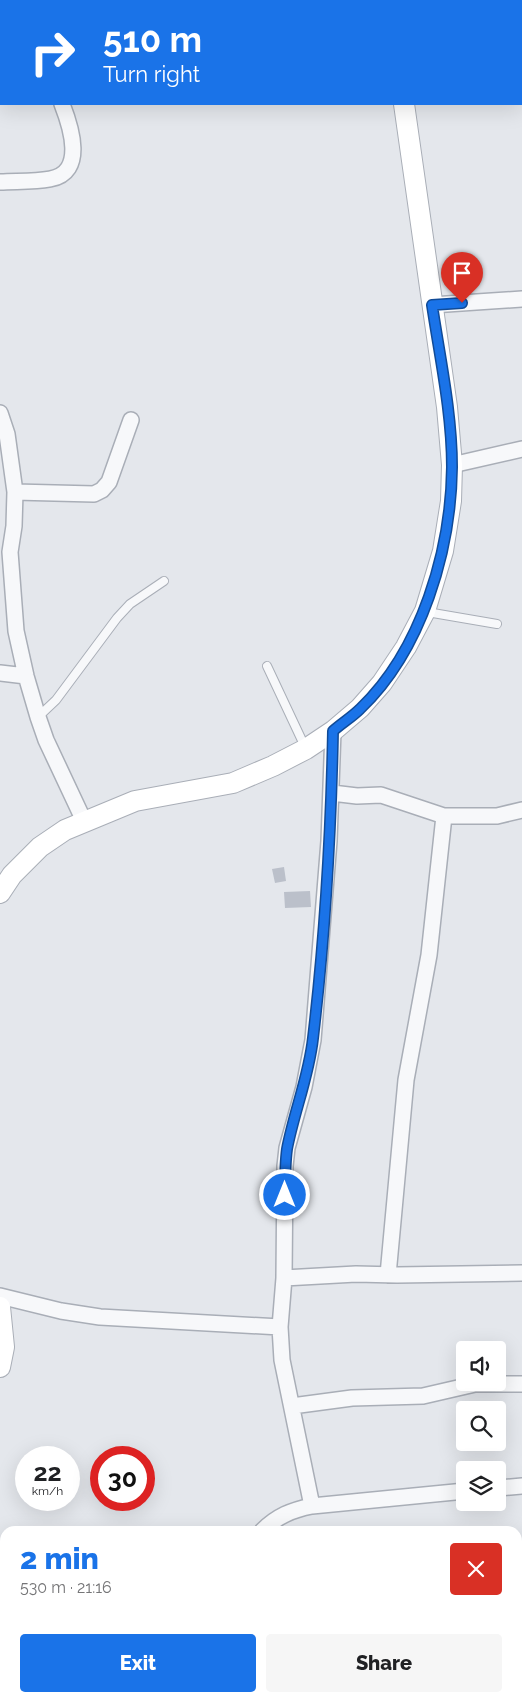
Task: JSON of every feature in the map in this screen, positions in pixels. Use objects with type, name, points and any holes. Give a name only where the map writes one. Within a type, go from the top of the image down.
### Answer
[{"type":"main road","points":[[0,893],[12,875],[40,847],[65,830],[135,801],[233,783],[273,766],[333,731],[360,708],[382,683],[406,647],[425,611],[443,551],[450,501],[452,465],[447,407],[404,105]]},
{"type":"main road","points":[[0,1307],[4,1348],[0,1367]]},
{"type":"street","points":[[0,182],[52,179],[64,173],[72,166],[74,147],[62,105]]},
{"type":"street","points":[[432,305],[522,299]]},
{"type":"street","points":[[0,413],[7,434],[15,492],[14,526],[5,550],[16,631],[26,676],[46,740],[84,821]]},
{"type":"street","points":[[15,492],[94,494],[102,490],[109,482],[131,420]]},
{"type":"street","points":[[452,465],[522,449]]},
{"type":"street","points":[[0,673],[26,676]]},
{"type":"street","points":[[312,1506],[282,1360],[280,1327],[284,1278],[285,1166],[287,1148],[304,1087],[313,1040],[332,793],[333,731]]},
{"type":"street","points":[[332,793],[357,796],[382,795],[444,816],[497,816],[522,810]]},
{"type":"street","points":[[388,1275],[406,1080],[429,955],[444,816]]},
{"type":"street","points":[[284,1278],[356,1274],[522,1273]]},
{"type":"street","points":[[0,1296],[61,1311],[100,1317],[280,1327]]},
{"type":"street","points":[[292,1406],[352,1398],[422,1396],[475,1384],[522,1384]]},
{"type":"street","points":[[506,1487],[522,1486]]},
{"type":"street","points":[[268,1526],[280,1516],[292,1510],[312,1506],[456,1492]]},
{"type":"lane","points":[[38,717],[56,700],[117,618],[130,604],[164,581]]},
{"type":"lane","points":[[425,611],[497,624]]},
{"type":"lane","points":[[267,666],[306,748]]},
{"type":"building","points":[[284,867],[286,881],[275,883],[272,869]]},
{"type":"building","points":[[310,891],[311,907],[285,908],[284,892]]},
{"type":"route","points":[[285,1195],[287,1148],[304,1087],[313,1040],[329,841],[333,731],[360,708],[382,683],[406,647],[425,611],[443,551],[450,501],[452,465],[447,407],[432,305],[462,303]]}]
